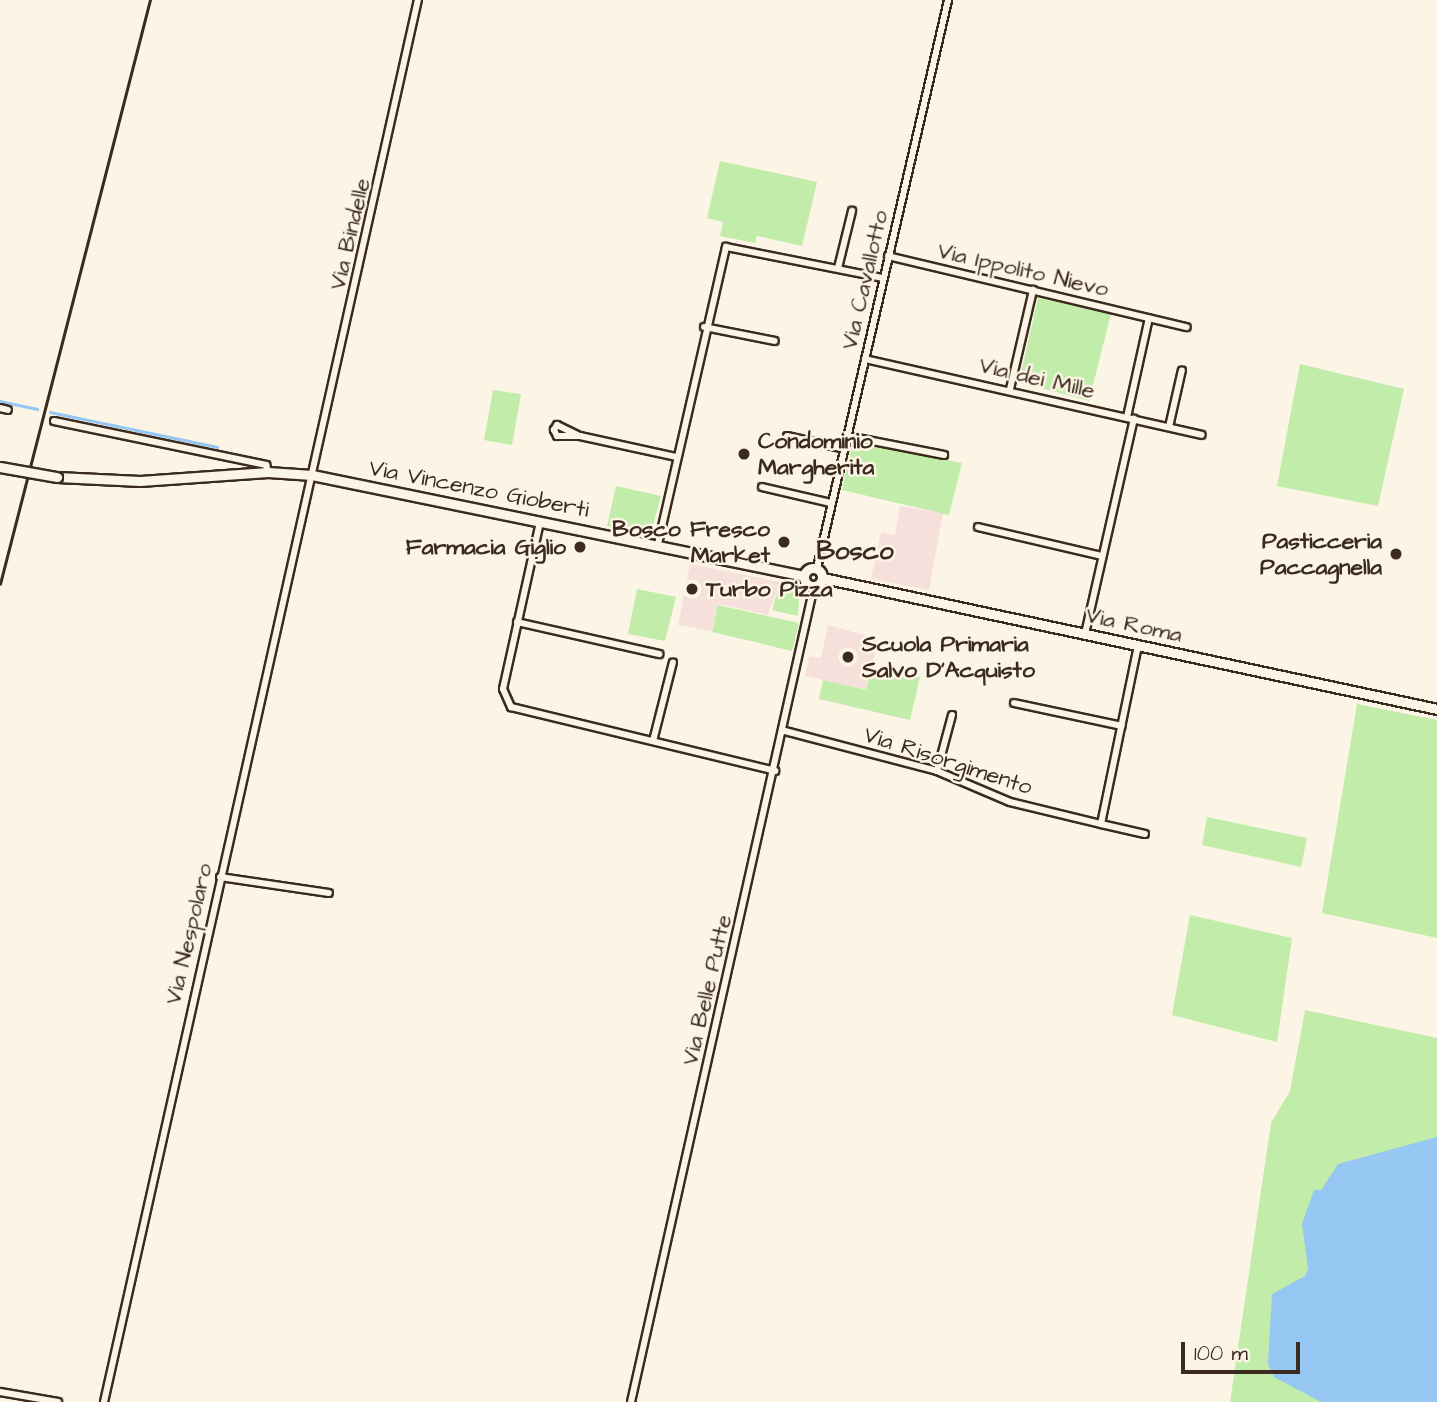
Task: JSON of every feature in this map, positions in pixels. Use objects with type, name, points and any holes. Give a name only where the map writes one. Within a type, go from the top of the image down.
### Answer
[{"type":"street","name":"Via Bindelle","points":[[312,475],[418,0]]},
{"type":"street","name":"Via Cavallotto","points":[[817,568],[948,0]]},
{"type":"street","points":[[838,268],[852,211]]},
{"type":"street","points":[[658,544],[704,327],[726,247],[883,278]]},
{"type":"street","name":"Via Ippolito Nievo","points":[[888,256],[1187,327]]},
{"type":"street","points":[[1010,389],[1032,290]]},
{"type":"street","points":[[1085,634],[1131,418],[1149,318]]},
{"type":"street","points":[[704,327],[775,341]]},
{"type":"street","name":"Via dei Mille","points":[[865,359],[1010,389],[1202,435]]},
{"type":"street","points":[[1169,426],[1182,370]]},
{"type":"street","points":[[0,408],[8,410]]},
{"type":"street","name":"Via Vincenzo Gioberti","points":[[54,421],[266,465],[268,472]]},
{"type":"street","points":[[579,436],[676,457]]},
{"type":"street","points":[[787,436],[845,449]]},
{"type":"street","points":[[847,436],[944,456]]},
{"type":"street","name":"Via Vincenzo Gioberti","points":[[0,467],[57,477],[140,481],[268,472],[312,475],[804,576]]},
{"type":"street","name":"Via Nespolaro","points":[[104,1402],[312,475]]},
{"type":"street","points":[[762,487],[831,503]]},
{"type":"street","points":[[540,522],[503,689],[511,706],[775,771]]},
{"type":"street","points":[[978,527],[1102,556]]},
{"type":"street","points":[[817,568],[822,578],[814,586],[804,576],[808,569],[817,568]]},
{"type":"street","name":"Via Roma","points":[[822,578],[1437,709]]},
{"type":"street","name":"Via Belle Putte","points":[[631,1402],[785,731],[814,586]]},
{"type":"street","points":[[517,622],[659,654]]},
{"type":"street","points":[[1101,824],[1138,646]]},
{"type":"street","points":[[653,741],[673,662]]},
{"type":"street","points":[[1014,703],[1122,726]]},
{"type":"street","points":[[937,771],[952,715]]},
{"type":"street","name":"Via Risorgimento","points":[[785,731],[937,771],[1010,802],[1145,834]]},
{"type":"street","points":[[220,877],[330,893]]},
{"type":"street","points":[[0,1392],[58,1402]]},
{"type":"shaded area","points":[[900,506],[943,513],[929,590],[871,579],[881,532],[895,535]]},
{"type":"shaded area","points":[[690,564],[780,582],[768,615],[718,604],[712,631],[678,625]]},
{"type":"shaded area","name":"Scuola Primaria Salvo D’Acquisto","points":[[828,625],[878,639],[866,690],[805,676],[809,656],[821,658]]},
{"type":"green space","points":[[720,161],[817,182],[802,246],[757,236],[755,243],[720,236],[723,222],[707,218]]},
{"type":"green space","points":[[1038,298],[1111,314],[1089,401],[1019,382]]},
{"type":"green space","points":[[1300,364],[1404,389],[1378,506],[1277,486]]},
{"type":"green space","points":[[493,390],[521,394],[512,445],[484,440]]},
{"type":"green space","points":[[853,441],[962,463],[949,515],[842,490]]},
{"type":"green space","points":[[616,486],[661,496],[651,533],[607,526]]},
{"type":"green space","points":[[780,582],[799,597],[798,616],[772,610]]},
{"type":"green space","points":[[637,589],[676,597],[665,641],[628,634]]},
{"type":"green space","points":[[718,605],[799,623],[792,651],[712,632]]},
{"type":"green space","points":[[872,667],[920,677],[910,720],[819,699],[823,680],[866,690]]},
{"type":"green space","points":[[1357,704],[1437,720],[1437,938],[1322,913]]},
{"type":"green space","points":[[1207,817],[1307,838],[1301,867],[1202,845]]},
{"type":"green space","points":[[1190,915],[1292,938],[1277,1042],[1172,1015]]},
{"type":"green space","points":[[1305,1010],[1437,1038],[1437,1402],[1230,1402],[1271,1123],[1290,1091]]},
{"type":"water","points":[[1437,1137],[1437,1402],[1321,1402],[1274,1377],[1268,1364],[1272,1294],[1305,1276],[1308,1269],[1302,1224],[1314,1190],[1321,1190],[1338,1164]]},
{"type":"waterway","points":[[0,401],[37,409]]},
{"type":"waterway","points":[[50,412],[217,447]]},
{"type":"railway","points":[[0,584],[150,0]]},
{"type":"place","name":"Condominio Margherita","points":[[744,454]]},
{"type":"place","name":"Bosco Fresco Market","points":[[784,542]]},
{"type":"place","name":"Farmacia Giglio","points":[[580,547]]},
{"type":"place","name":"Pasticceria Paccagnella","points":[[1396,554]]},
{"type":"place","name":"Turbo Pizza","points":[[692,589]]},
{"type":"place","name":"Scuola Primaria Salvo D’Acquisto","points":[[848,657]]},
{"type":"district","name":"Bosco","points":[[855,552]]}]
